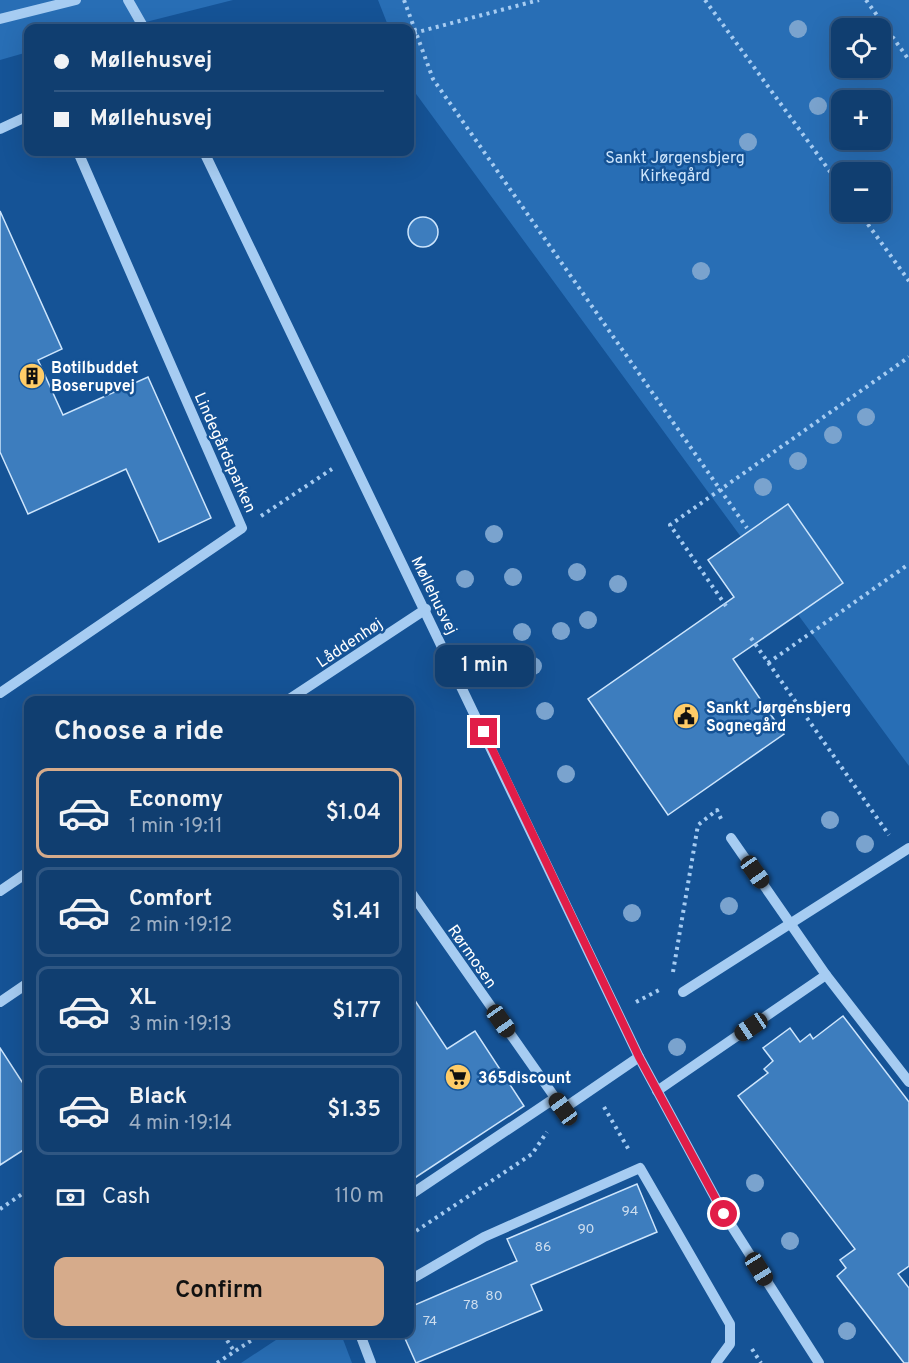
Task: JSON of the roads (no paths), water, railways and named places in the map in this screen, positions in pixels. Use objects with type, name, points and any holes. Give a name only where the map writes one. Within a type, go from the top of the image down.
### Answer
[{"type":"street","points":[[0,19],[76,0]]},
{"type":"street","points":[[128,0],[142,24]]},
{"type":"street","points":[[0,129],[24,118]]},
{"type":"street","name":"Lindegårdsparken","points":[[0,693],[243,528],[80,156]]},
{"type":"street","name":"Møllehusvej","points":[[206,156],[426,609],[639,1057],[724,1214],[819,1363]]},
{"type":"street","name":"Låddenhøj","points":[[294,696],[426,609]]},
{"type":"street","points":[[731,838],[826,975],[909,1082]]},
{"type":"street","points":[[684,992],[905,850]]},
{"type":"street","points":[[0,891],[24,875]]},
{"type":"street","name":"Rørmosen","points":[[414,897],[563,1109],[639,1057]]},
{"type":"street","points":[[657,1091],[826,975]]},
{"type":"street","points":[[0,1002],[24,986]]},
{"type":"street","points":[[414,1192],[555,1098]]},
{"type":"street","points":[[414,1278],[484,1237],[640,1168],[730,1324],[730,1344],[716,1363]]},
{"type":"street","points":[[362,1338],[371,1363]]},
{"type":"place","name":"Botilbuddet Boserupvej","points":[[32,376]]},
{"type":"place","name":"Sankt Jørgensbjerg Sognegård","points":[[686,716]]},
{"type":"place","name":"365discount","points":[[458,1077]]},
{"type":"park label","name":"Sankt Jørgensbjerg Kirkegård","points":[[675,166]]}]
